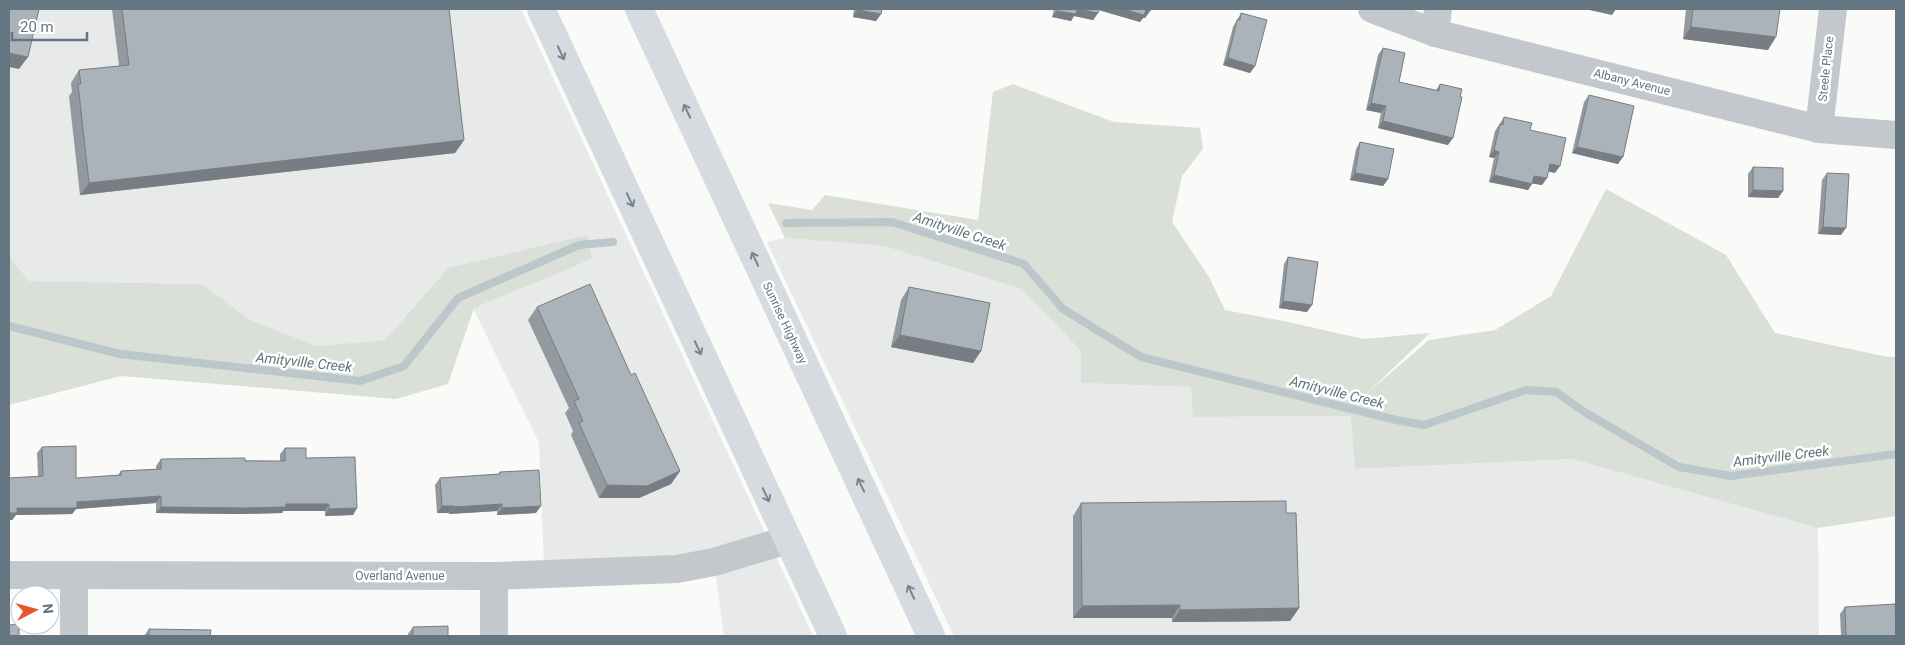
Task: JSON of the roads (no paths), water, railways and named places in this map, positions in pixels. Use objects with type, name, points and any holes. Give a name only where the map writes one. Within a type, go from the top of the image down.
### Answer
[{"type":"highway","points":[[541,9],[833,636]]},
{"type":"highway","name":"Sunrise Highway","points":[[639,9],[931,636]]},
{"type":"street","name":"Albany Avenue","points":[[1372,9],[1436,21],[1819,129],[1896,135]]},
{"type":"street","name":"Steele Place","points":[[1819,129],[1832,9]]},
{"type":"street","name":"Overland Avenue","points":[[9,576],[494,576],[677,569],[714,562],[787,540]]},
{"type":"street","points":[[74,576],[74,636]]},
{"type":"street","points":[[494,576],[494,636]]},
{"type":"waterway","name":"Amityville Creek","points":[[786,223],[892,222],[1024,264],[1063,309],[1141,357],[1396,420],[1424,425],[1526,390],[1556,392],[1586,413],[1679,467],[1731,476],[1896,454]]},
{"type":"waterway","name":"Amityville Creek","points":[[9,326],[120,354],[360,381],[404,366],[458,298],[579,245],[613,242]]}]
